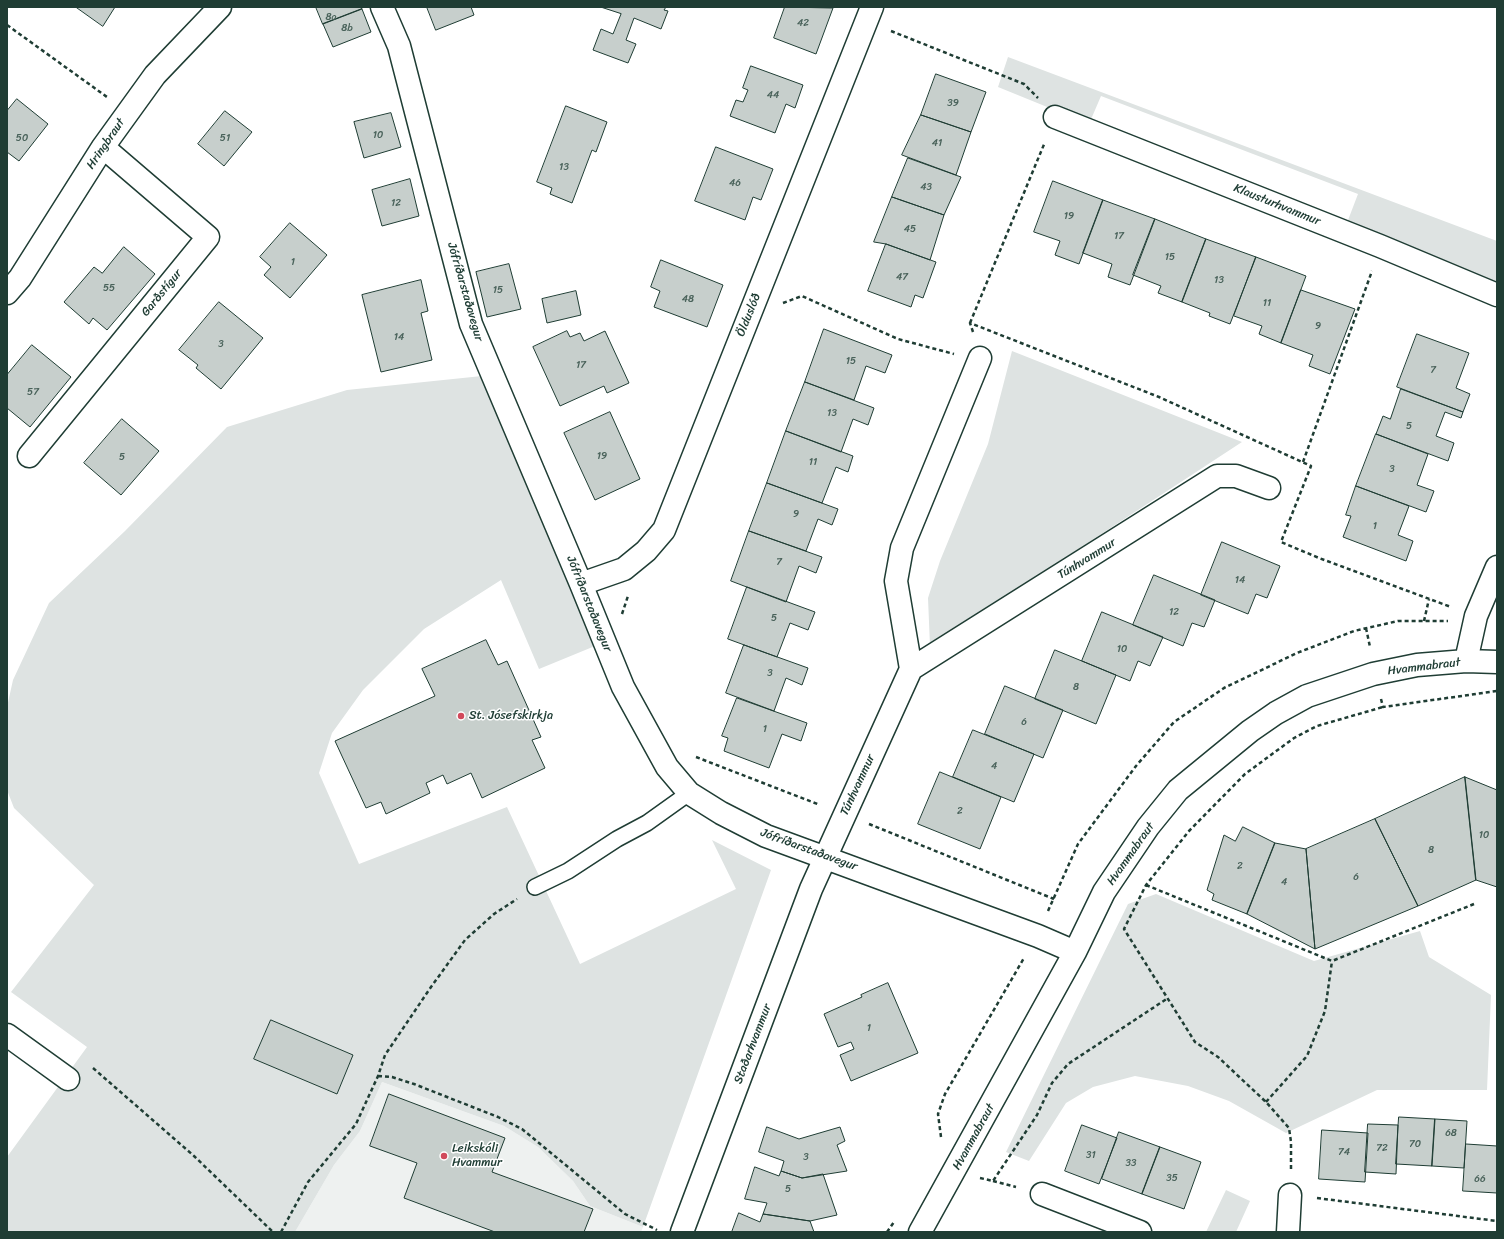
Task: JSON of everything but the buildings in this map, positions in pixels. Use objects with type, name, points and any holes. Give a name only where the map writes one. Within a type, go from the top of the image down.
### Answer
[{"type":"street","name":"Hringbraut","points":[[7,294],[20,278],[103,147],[155,74],[220,7]]},
{"type":"street","name":"Jófríðarstaðavegur","points":[[382,7],[399,46],[471,324],[582,584],[623,687],[667,767],[689,793],[721,813],[766,836],[825,856],[1038,936],[1075,952]]},
{"type":"street","name":"Ölduslóð","points":[[582,584],[624,569],[646,551],[664,530],[869,14]]},
{"type":"street","name":"Klausturhvammur","points":[[1055,117],[1380,246],[1497,295]]},
{"type":"street","name":"Garðstígur","points":[[29,456],[208,236],[103,147]]},
{"type":"street","points":[[911,670],[896,581],[902,548],[980,358]]},
{"type":"street","name":"Túnhvammur","points":[[825,856],[911,670],[1217,476],[1236,476],[1269,488]]},
{"type":"street","points":[[1466,661],[1476,616],[1497,566]]},
{"type":"street","name":"Hvammabraut","points":[[920,1232],[1075,952],[1104,892],[1148,827],[1178,790],[1250,731],[1276,713],[1307,696],[1373,674],[1418,665],[1466,661],[1497,662]]},
{"type":"street","name":"Staðarhvammur","points":[[682,1232],[825,856]]},
{"type":"street","points":[[7,1035],[68,1079]]},
{"type":"street","points":[[1042,1194],[1140,1232]]},
{"type":"street","points":[[1288,1232],[1290,1195]]},
{"type":"lane","points":[[535,887],[568,871],[617,839],[647,823],[689,793]]},
{"type":"path","points":[[869,14],[1024,84],[1055,117],[970,323]]},
{"type":"path","points":[[7,25],[128,112]]},
{"type":"path","points":[[1303,462],[1380,246]]},
{"type":"path","points":[[758,291],[783,303],[802,296],[898,339],[944,352],[980,358]]},
{"type":"path","points":[[624,569],[628,598],[622,613],[624,621]]},
{"type":"path","points":[[1424,621],[1429,599]]},
{"type":"path","points":[[1383,707],[1317,726],[1294,738],[1245,774],[1189,831],[1146,884],[1124,929],[1195,1042],[1218,1057],[1266,1102],[1289,1128],[1292,1142],[1290,1195],[1497,1222]]},
{"type":"path","points":[[692,756],[844,815],[877,826],[1054,899]]},
{"type":"path","points":[[1146,884],[1332,961],[1474,904]]},
{"type":"path","points":[[281,1232],[308,1182],[356,1124],[378,1076],[385,1055],[465,940],[494,914],[535,887]]},
{"type":"path","points":[[1266,1102],[1307,1056],[1325,1011],[1332,961]]},
{"type":"path","points":[[955,1171],[994,1181],[1037,1115],[1052,1083],[1068,1064],[1168,998]]},
{"type":"path","points":[[68,1079],[91,1066],[194,1156],[273,1232]]},
{"type":"path","points":[[378,1076],[392,1076],[414,1084],[498,1117],[522,1129],[626,1214],[660,1232]]},
{"type":"shaded area","points":[[1008,57],[1497,241],[1497,289],[1345,228],[1358,194],[1101,96],[1089,124],[998,87]]},
{"type":"shaded area","points":[[1012,351],[1242,442],[930,646],[928,598],[940,561],[988,444]]},
{"type":"shaded area","points":[[482,376],[595,646],[539,669],[501,580],[424,629],[363,690],[332,733],[319,773],[359,864],[507,807],[580,964],[736,889],[712,840],[771,870],[643,1227],[590,1206],[573,1181],[538,1147],[504,1126],[382,1082],[360,1131],[334,1165],[295,1232],[7,1232],[7,1157],[87,1047],[11,992],[94,885],[14,808],[7,790],[7,707],[13,680],[49,603],[125,531],[227,427],[347,390]]},
{"type":"shaded area","points":[[1156,894],[1314,961],[1420,931],[1429,957],[1491,995],[1487,1090],[1377,1090],[1286,1133],[1229,1101],[1188,1086],[1135,1076],[1093,1087],[1066,1103],[1029,1161],[1006,1152],[1128,904]]},
{"type":"shaded area","name":"Leikskóli Hvammur","points":[[382,1082],[504,1126],[538,1147],[573,1181],[590,1206],[643,1227],[641,1232],[295,1232],[334,1165],[360,1131]]},
{"type":"shaded area","points":[[1226,1190],[1250,1201],[1236,1232],[1206,1232]]},
{"type":"place","name":"St. Jósefskirkja","points":[[461,716]]},
{"type":"place","name":"Leikskóli Hvammur","points":[[444,1156]]}]
